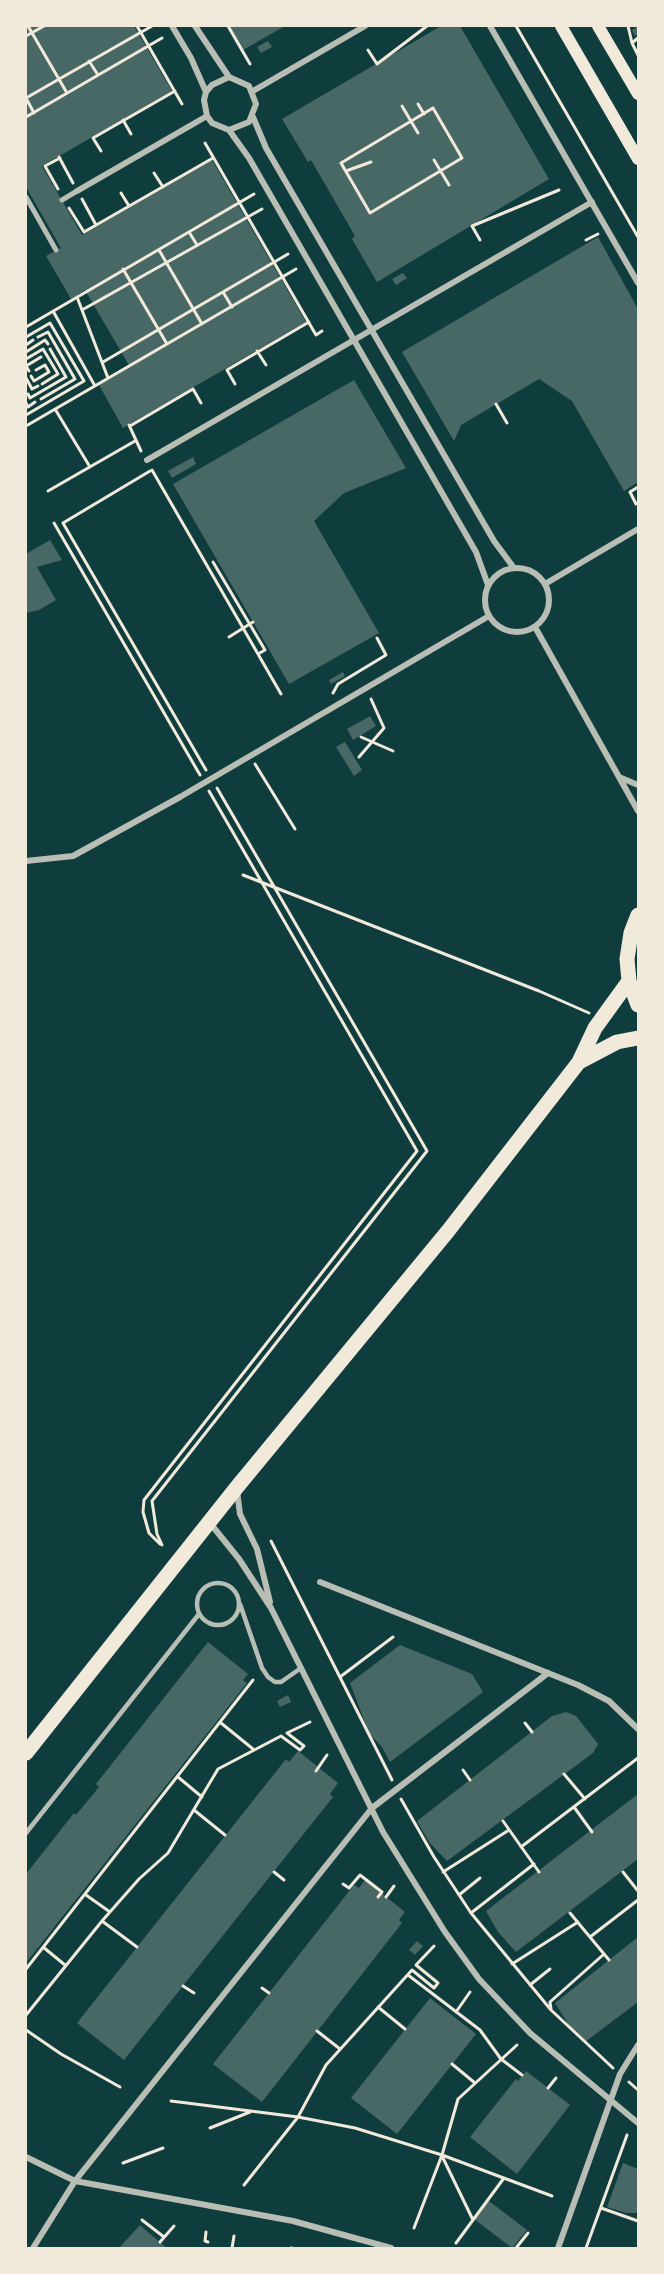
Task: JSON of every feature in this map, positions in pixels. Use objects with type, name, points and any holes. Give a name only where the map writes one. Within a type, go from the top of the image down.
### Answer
[{"type":"main road","points":[[561,26],[639,159]]},
{"type":"main road","points":[[598,26],[639,94]]},
{"type":"main road","points":[[639,915],[627,950],[629,981],[639,1005]]},
{"type":"main road","points":[[26,1753],[237,1487],[448,1231],[579,1062],[601,1019],[629,981]]},
{"type":"main road","points":[[579,1062],[617,1042],[639,1038]]},
{"type":"street","points":[[172,26],[191,58],[206,92]]},
{"type":"street","points":[[195,26],[229,78]]},
{"type":"street","points":[[253,91],[365,26]]},
{"type":"street","points":[[490,26],[639,283]]},
{"type":"street","points":[[229,130],[243,127],[253,117],[256,104],[253,91],[243,81],[229,78],[212,84],[206,92],[204,100],[207,116],[213,123],[229,130],[249,158],[476,552],[488,585],[485,606],[489,616],[504,630],[525,631],[535,627],[547,612],[548,593],[545,584],[532,571],[514,568],[495,576],[488,585]]},
{"type":"street","points":[[62,200],[207,116]]},
{"type":"street","points":[[253,117],[266,148],[494,541],[514,568]]},
{"type":"street","points":[[26,197],[38,214],[56,250]]},
{"type":"street","points":[[147,460],[355,342],[592,202]]},
{"type":"street","points":[[545,584],[639,529]]},
{"type":"street","points":[[26,861],[73,856],[250,756],[489,616]]},
{"type":"street","points":[[535,627],[639,811]]},
{"type":"street","points":[[619,776],[639,785]]},
{"type":"street","points":[[237,1487],[240,1514],[257,1549],[271,1608]]},
{"type":"street","points":[[210,1522],[239,1559],[271,1608],[416,1890],[479,1978],[530,2033],[639,2123]]},
{"type":"street","points":[[320,1581],[578,1685],[609,1701],[639,1729]]},
{"type":"street","points":[[33,2248],[75,2181],[372,1808],[548,1673]]},
{"type":"street","points":[[558,2248],[620,2074],[639,2045]]},
{"type":"street","points":[[26,2157],[75,2181],[292,2221],[391,2248]]},
{"type":"lane","points":[[26,1833],[199,1614],[199,1596],[209,1585],[224,1584],[231,1587],[239,1600],[262,1668],[268,1677],[275,1682],[281,1682],[301,1668]]},
{"type":"lane","points":[[199,1614],[213,1624],[227,1623],[237,1614],[239,1600]]},
{"type":"path","points":[[28,26],[68,93]]},
{"type":"path","points":[[26,36],[44,26]]},
{"type":"path","points":[[137,26],[182,104]]},
{"type":"path","points":[[34,113],[26,98],[152,26]]},
{"type":"path","points":[[228,26],[250,64]]},
{"type":"path","points":[[369,50],[377,64],[427,26]]},
{"type":"path","points":[[516,26],[639,237]]},
{"type":"path","points":[[628,26],[632,43],[639,55]]},
{"type":"path","points":[[26,117],[162,38]]},
{"type":"path","points":[[632,43],[639,38]]},
{"type":"path","points":[[89,62],[98,75]]},
{"type":"path","points":[[101,151],[93,138],[174,91]]},
{"type":"path","points":[[418,104],[424,114]]},
{"type":"path","points":[[402,106],[418,133]]},
{"type":"path","points":[[433,108],[462,158],[370,213],[341,163],[411,122],[433,108]]},
{"type":"path","points":[[123,120],[131,134]]},
{"type":"path","points":[[205,143],[316,335],[322,331]]},
{"type":"path","points":[[84,232],[213,158]]},
{"type":"path","points":[[434,160],[449,185]]},
{"type":"path","points":[[346,171],[371,162]]},
{"type":"path","points":[[452,164],[455,169]]},
{"type":"path","points":[[154,173],[163,188]]},
{"type":"path","points":[[480,240],[472,226],[559,190]]},
{"type":"path","points":[[121,193],[129,206]]},
{"type":"path","points":[[26,327],[254,195]]},
{"type":"path","points":[[82,310],[262,209]]},
{"type":"path","points":[[189,232],[197,245]]},
{"type":"path","points":[[585,240],[597,233]]},
{"type":"path","points":[[159,250],[202,324]]},
{"type":"path","points":[[102,362],[288,254]]},
{"type":"path","points":[[123,269],[168,345]]},
{"type":"path","points":[[26,426],[296,269]]},
{"type":"path","points":[[223,292],[232,307]]},
{"type":"path","points":[[76,296],[109,379]]},
{"type":"path","points":[[53,311],[95,386]]},
{"type":"path","points":[[52,327],[60,322]]},
{"type":"path","points":[[235,384],[226,370],[309,322]]},
{"type":"path","points":[[26,337],[50,323],[84,381],[26,415]]},
{"type":"path","points":[[38,337],[48,332],[75,379],[41,399]]},
{"type":"path","points":[[26,345],[33,340]]},
{"type":"path","points":[[26,351],[45,340],[48,344]]},
{"type":"path","points":[[26,359],[43,349],[58,374],[44,383],[42,376]]},
{"type":"path","points":[[60,353],[66,350]]},
{"type":"path","points":[[28,394],[30,398],[66,377],[51,351],[47,356]]},
{"type":"path","points":[[258,351],[266,365]]},
{"type":"path","points":[[30,356],[34,362]]},
{"type":"path","points":[[29,371],[26,366],[41,357]]},
{"type":"path","points":[[31,376],[34,381],[49,372],[45,365],[36,370]]},
{"type":"path","points":[[26,381],[32,389],[38,386]]},
{"type":"path","points":[[52,385],[55,391]]},
{"type":"path","points":[[201,403],[192,389],[130,425],[135,441],[281,694]]},
{"type":"path","points":[[54,399],[90,467]]},
{"type":"path","points":[[26,403],[28,406],[35,402]]},
{"type":"path","points":[[496,404],[507,423]]},
{"type":"path","points":[[48,491],[135,441]]},
{"type":"path","points":[[54,523],[417,1151],[144,1500],[143,1512],[149,1533],[162,1545],[152,1501],[427,1151],[63,523],[152,470]]},
{"type":"path","points":[[639,487],[630,492],[636,504],[639,502]]},
{"type":"path","points":[[213,562],[265,650],[257,654]]},
{"type":"path","points":[[229,637],[251,623]]},
{"type":"path","points":[[322,713],[338,684],[386,655],[377,638]]},
{"type":"path","points":[[359,757],[384,728],[376,709]]},
{"type":"path","points":[[360,737],[393,751]]},
{"type":"path","points":[[250,756],[295,829]]},
{"type":"path","points":[[243,875],[539,991],[601,1019]]},
{"type":"path","points":[[271,1541],[394,1784]]},
{"type":"path","points":[[340,1677],[393,1637]]},
{"type":"path","points":[[26,1969],[253,1680]]},
{"type":"path","points":[[26,2015],[102,1921],[139,1879],[168,1853],[218,1769],[281,1736],[300,1750],[304,1746],[287,1733],[310,1722]]},
{"type":"path","points":[[221,1723],[253,1749]]},
{"type":"path","points":[[525,1723],[532,1732]]},
{"type":"path","points":[[316,1771],[327,1755]]},
{"type":"path","points":[[521,1847],[638,1758]]},
{"type":"path","points":[[463,1770],[470,1780]]},
{"type":"path","points":[[564,1774],[585,1799]]},
{"type":"path","points":[[178,1777],[202,1797]]},
{"type":"path","points":[[399,1795],[443,1872],[471,1913],[512,1964],[550,2010],[639,2090]]},
{"type":"path","points":[[574,1807],[592,1832]]},
{"type":"path","points":[[194,1810],[225,1835]]},
{"type":"path","points":[[502,1821],[539,1872]]},
{"type":"path","points":[[443,1872],[509,1830]]},
{"type":"path","points":[[471,1913],[534,1864]]},
{"type":"path","points":[[274,1872],[284,1880]]},
{"type":"path","points":[[623,1872],[639,1891]]},
{"type":"path","points":[[343,1884],[349,1888],[360,1875],[382,1892],[378,1897]]},
{"type":"path","points":[[459,1895],[480,1878]]},
{"type":"path","points":[[386,1897],[394,1886]]},
{"type":"path","points":[[86,1895],[110,1912]]},
{"type":"path","points":[[590,1937],[639,1900]]},
{"type":"path","points":[[570,1913],[609,1960]]},
{"type":"path","points":[[102,1921],[137,1947]]},
{"type":"path","points":[[512,1964],[578,1922]]},
{"type":"path","points":[[244,2185],[298,2116],[326,2065],[408,1974],[412,1970],[434,1988],[438,1983],[416,1965],[434,1946]]},
{"type":"path","points":[[43,1947],[65,1965]]},
{"type":"path","points":[[550,2010],[550,2002],[604,1954]]},
{"type":"path","points":[[530,1985],[549,1969]]},
{"type":"path","points":[[408,1974],[480,2030],[501,2060],[522,2075]]},
{"type":"path","points":[[183,1986],[194,1993]]},
{"type":"path","points":[[262,1988],[269,1993]]},
{"type":"path","points":[[456,2012],[470,1992]]},
{"type":"path","points":[[378,2007],[405,2029]]},
{"type":"path","points":[[26,2030],[54,2050],[120,2087]]},
{"type":"path","points":[[317,2031],[340,2049]]},
{"type":"path","points":[[414,2228],[442,2155],[458,2099],[517,2045]]},
{"type":"path","points":[[452,2064],[476,2083]]},
{"type":"path","points":[[548,2088],[556,2078]]},
{"type":"path","points":[[171,2101],[298,2116],[355,2128],[442,2155],[552,2196]]},
{"type":"path","points":[[210,2128],[252,2111]]},
{"type":"path","points":[[586,2248],[627,2135]]},
{"type":"path","points":[[123,2163],[163,2148]]},
{"type":"path","points":[[442,2155],[473,2220]]},
{"type":"path","points":[[456,2243],[504,2178]]},
{"type":"path","points":[[601,2208],[639,2221]]},
{"type":"path","points":[[142,2220],[164,2237]]},
{"type":"path","points":[[160,2242],[174,2226]]},
{"type":"path","points":[[206,2232],[205,2241],[208,2242]]},
{"type":"path","points":[[516,2248],[528,2233]]},
{"type":"path","points":[[232,2248],[234,2236]]},
{"type":"building","points":[[26,26],[134,26],[172,91],[42,166],[82,235],[212,160],[306,322],[123,428],[99,385],[130,367],[85,290],[71,299],[46,256],[61,248],[26,187]]},
{"type":"building","points":[[229,26],[285,26],[243,50]]},
{"type":"building","points":[[441,26],[460,26],[549,179],[377,282],[352,239],[355,236],[311,160],[308,162],[282,119]]},
{"type":"building","points":[[638,26],[638,34],[635,36],[632,30]]},
{"type":"building","points":[[268,41],[272,47],[261,53],[257,47]]},
{"type":"building","points":[[598,237],[638,309],[638,482],[624,491],[572,401],[539,379],[461,425],[454,441],[402,352]]},
{"type":"building","points":[[403,273],[407,278],[396,285],[392,279]]},
{"type":"building","points":[[354,380],[406,468],[344,493],[314,521],[379,633],[289,684],[173,484]]},
{"type":"building","points":[[193,457],[196,464],[172,478],[168,471]]},
{"type":"building","points":[[50,540],[62,560],[37,567],[56,600],[39,610],[26,613],[26,554]]},
{"type":"building","points":[[343,672],[345,676],[331,684],[329,680]]},
{"type":"building","points":[[370,716],[376,726],[353,740],[347,729]]},
{"type":"building","points":[[345,742],[362,770],[354,776],[336,747]]},
{"type":"building","points":[[208,1642],[248,1674],[243,1680],[247,1683],[26,1963],[26,1874],[74,1813],[76,1815],[99,1787],[96,1784]]},
{"type":"building","points":[[400,1645],[472,1674],[483,1692],[390,1762],[382,1747],[369,1733],[350,1683]]},
{"type":"building","points":[[288,1695],[291,1702],[280,1707],[277,1701]]},
{"type":"building","points":[[566,1712],[576,1716],[598,1744],[593,1753],[447,1861],[429,1842],[417,1821],[552,1716]]},
{"type":"building","points":[[298,1751],[338,1783],[330,1794],[333,1797],[124,2060],[77,2023],[286,1759],[289,1762]]},
{"type":"building","points":[[638,1794],[638,1859],[516,1952],[498,1932],[486,1911]]},
{"type":"building","points":[[365,1880],[405,1912],[399,1920],[402,1923],[262,2102],[213,2064],[354,1885],[359,1888]]},
{"type":"building","points":[[638,1937],[638,2002],[585,2042],[570,2027],[555,2003]]},
{"type":"building","points":[[417,1941],[423,1946],[415,1955],[409,1950]]},
{"type":"building","points":[[430,1998],[476,2034],[397,2134],[351,2098]]},
{"type":"building","points":[[526,2071],[570,2105],[517,2174],[470,2137],[516,2079],[518,2081]]},
{"type":"building","points":[[623,2163],[638,2169],[638,2213],[626,2213],[607,2207]]},
{"type":"building","points":[[489,2201],[527,2230],[512,2248],[474,2219]]},
{"type":"building","points":[[140,2225],[149,2233],[167,2248],[119,2248]]}]
